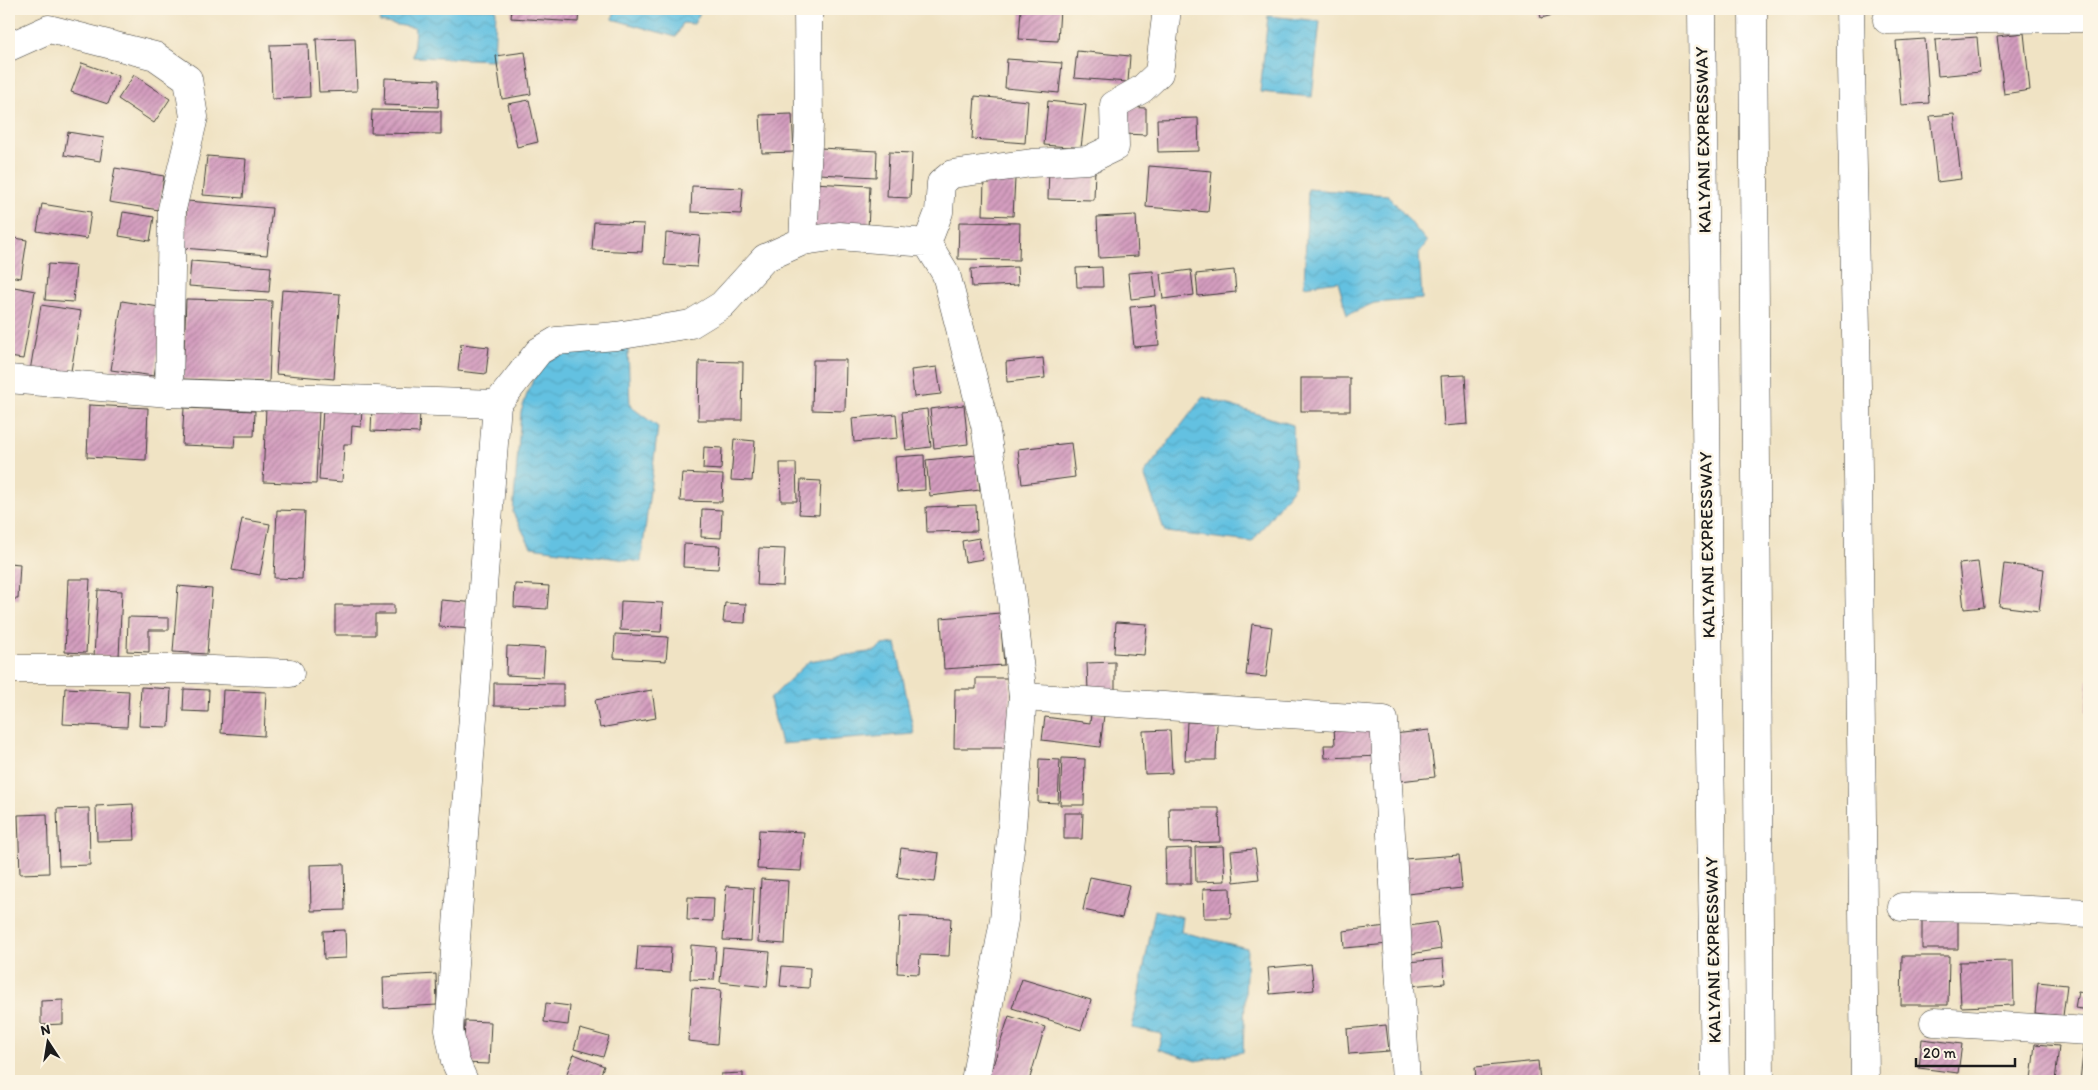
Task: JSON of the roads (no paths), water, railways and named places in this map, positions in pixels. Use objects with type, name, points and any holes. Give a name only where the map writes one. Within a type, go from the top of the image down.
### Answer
[{"type":"main road","points":[[803,241],[809,125],[808,9]]},
{"type":"main road","points":[[927,243],[939,212],[941,183],[952,174],[1032,163],[1088,160],[1115,147],[1114,105],[1142,89],[1159,74],[1167,9]]},
{"type":"main road","name":"KALYANI EXPRESSWAY","points":[[1702,9],[1715,1081]]},
{"type":"main road","points":[[1753,9],[1760,1081]]},
{"type":"main road","points":[[1850,9],[1857,387],[1865,1081]]},
{"type":"main road","points":[[1887,20],[2089,18]]},
{"type":"main road","points":[[9,47],[52,19],[155,56],[188,79],[194,117],[172,209],[169,393]]},
{"type":"main road","points":[[464,1081],[455,1061],[449,1030],[498,404],[539,351],[556,341],[616,336],[691,324],[722,306],[765,258],[803,241],[839,236],[927,243]]},
{"type":"main road","points":[[927,243],[946,274],[985,425],[1012,600],[1022,697],[1004,920],[975,1081]]},
{"type":"main road","points":[[9,380],[169,393],[498,404]]},
{"type":"main road","points":[[9,669],[188,669],[290,673]]},
{"type":"main road","points":[[1022,697],[1384,720],[1406,1081]]},
{"type":"main road","points":[[1902,907],[1991,908],[2089,913]]},
{"type":"main road","points":[[1934,1022],[2089,1030]]},
{"type":"water","points":[[383,9],[496,9],[494,60],[413,57],[415,28],[380,22]]},
{"type":"water","points":[[616,9],[702,9],[694,24],[683,23],[676,37],[612,19]]},
{"type":"water","points":[[1268,16],[1320,21],[1312,97],[1260,92]]},
{"type":"water","points":[[1308,189],[1388,195],[1427,242],[1419,253],[1422,299],[1374,303],[1347,315],[1338,281],[1304,286]]},
{"type":"water","points":[[628,348],[630,406],[658,427],[641,562],[531,547],[513,513],[521,412],[533,380],[548,361],[564,353],[578,349]]},
{"type":"water","points":[[1203,397],[1293,425],[1295,485],[1252,542],[1165,532],[1144,474]]},
{"type":"water","points":[[896,643],[914,734],[781,744],[770,699],[809,661],[875,651],[883,645]]},
{"type":"water","points":[[1155,910],[1183,917],[1181,932],[1247,948],[1243,1052],[1196,1061],[1158,1049],[1162,1034],[1132,1028]]}]
